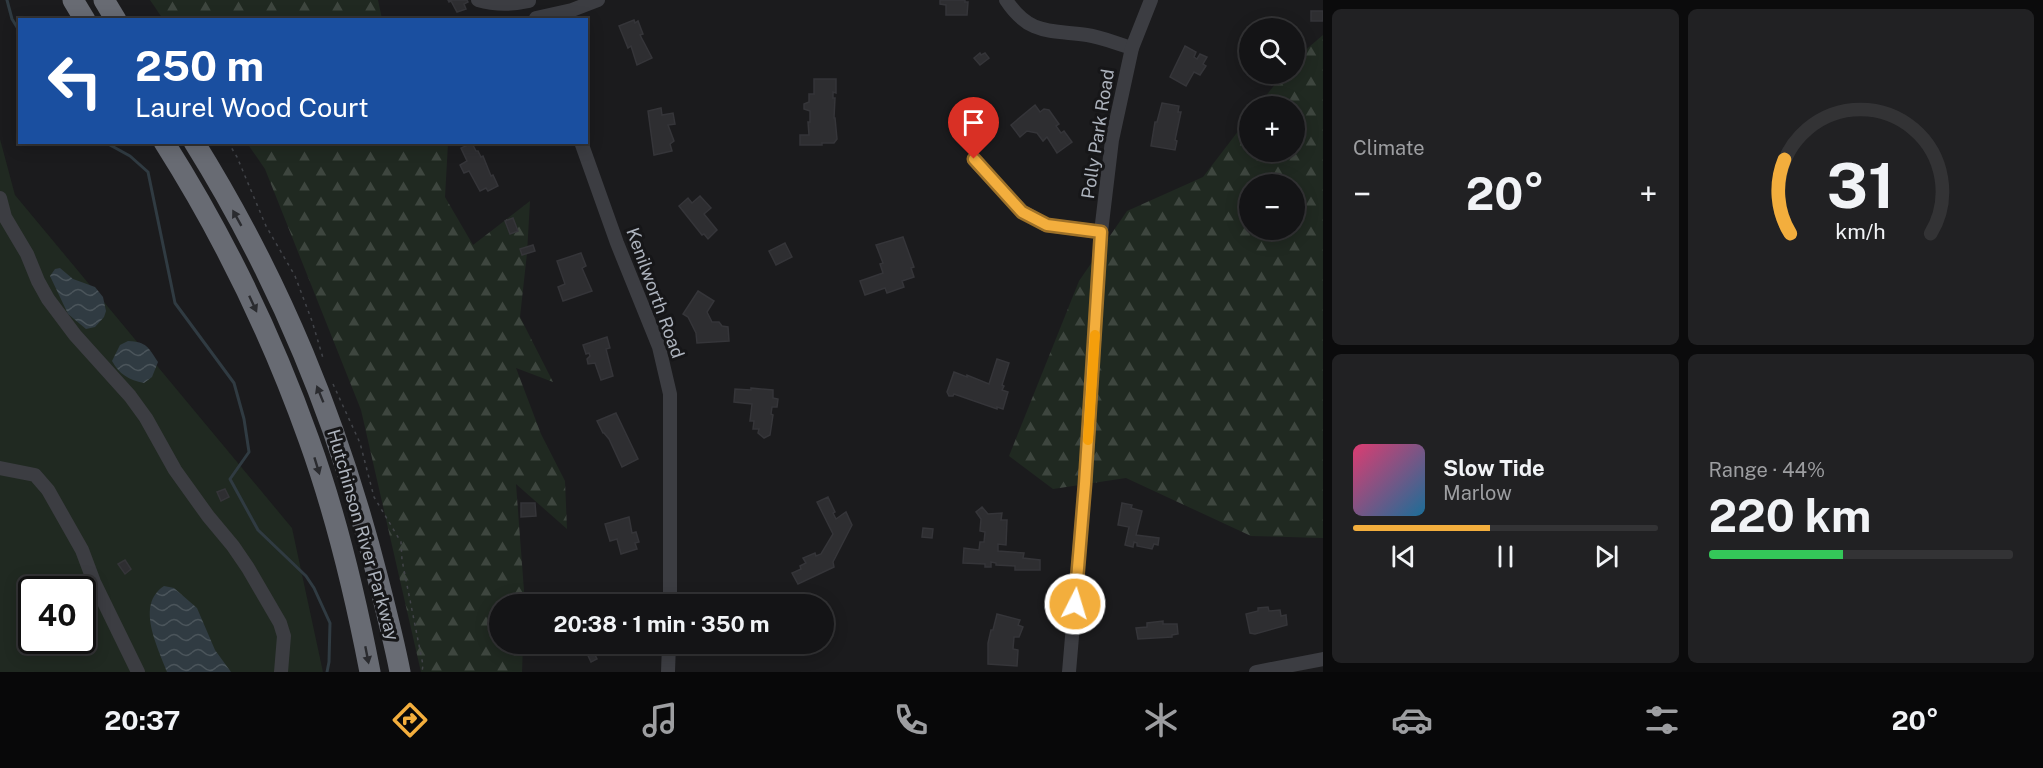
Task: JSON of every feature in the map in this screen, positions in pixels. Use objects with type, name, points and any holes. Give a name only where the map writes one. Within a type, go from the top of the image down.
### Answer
[{"type":"highway","points":[[73,0],[85,18]]},
{"type":"highway","points":[[104,0],[115,18]]},
{"type":"highway","name":"Hutchinson River Parkway","points":[[165,144],[236,270],[310,440],[340,542],[370,672]]},
{"type":"highway","name":"Hutchinson River Parkway","points":[[195,144],[251,242],[291,322],[335,432],[364,524],[400,672]]},
{"type":"street","points":[[478,0],[491,4],[516,4],[529,0],[536,18]]},
{"type":"street","points":[[540,18],[572,10],[598,0]]},
{"type":"street","points":[[1006,0],[1017,15],[1030,26],[1063,33],[1089,35],[1132,48]]},
{"type":"street","name":"Polly Park Road","points":[[1069,672],[1085,484],[1101,232],[1112,140],[1132,48],[1151,0]]},
{"type":"street","name":"Kenilworth Road","points":[[582,144],[617,243],[659,347],[670,394],[670,594]]},
{"type":"street","points":[[974,159],[1022,212],[1047,225],[1101,232]]},
{"type":"street","points":[[0,198],[5,217],[27,254],[48,299],[75,335],[130,396],[146,418],[175,470],[248,568],[280,623],[284,636],[281,672]]},
{"type":"street","points":[[0,468],[35,475],[48,490],[82,550],[94,582],[138,672]]},
{"type":"street","points":[[668,672],[669,654]]},
{"type":"street","points":[[1256,672],[1323,659]]},
{"type":"green space","points":[[150,0],[378,0],[382,18],[162,18]]},
{"type":"green space","points":[[1323,35],[1323,538],[1251,536],[1126,478],[1053,489],[1009,456],[1079,281],[1127,211],[1203,177],[1239,130],[1239,162],[1305,162],[1305,96],[1266,96],[1275,84],[1305,84],[1305,50]]},
{"type":"green space","points":[[0,139],[15,195],[292,528],[323,672],[0,672]]},
{"type":"green space","points":[[248,144],[448,144],[445,197],[473,245],[530,201],[520,317],[553,382],[516,368],[541,434],[565,481],[567,529],[516,484],[524,594],[489,594],[489,654],[523,654],[522,672],[421,672],[361,410],[265,169]]},
{"type":"water","points":[[60,268],[73,279],[95,287],[103,297],[106,311],[95,327],[86,329],[68,314],[50,276],[55,269]]},
{"type":"water","points":[[128,341],[146,346],[158,362],[152,377],[144,383],[125,376],[112,361],[120,345]]},
{"type":"water","points":[[164,586],[174,588],[197,608],[215,650],[231,672],[167,672],[154,639],[150,615],[155,594]]},
{"type":"building","points":[[448,0],[467,0],[468,2],[464,4],[466,9],[457,12]]},
{"type":"building","points":[[940,0],[965,0],[968,2],[967,15],[946,15],[946,5],[940,4]]},
{"type":"building","points":[[1311,11],[1323,11],[1323,21],[1311,21]]},
{"type":"building","points":[[634,20],[635,23],[638,21],[643,34],[640,35],[652,58],[637,65],[631,46],[628,48],[619,26]]},
{"type":"building","points":[[1185,46],[1196,52],[1194,57],[1197,59],[1200,54],[1207,57],[1203,64],[1206,66],[1200,75],[1194,72],[1186,86],[1170,77]]},
{"type":"building","points":[[980,53],[981,55],[985,53],[989,58],[980,65],[974,58]]},
{"type":"building","points":[[814,79],[836,79],[836,93],[833,92],[833,98],[835,98],[834,118],[837,139],[834,143],[822,143],[822,145],[800,145],[800,135],[809,135],[810,111],[804,109],[804,104],[809,102],[809,94],[814,94]]},
{"type":"building","points":[[1162,103],[1179,106],[1178,112],[1181,112],[1175,150],[1151,146],[1155,122],[1157,122]]},
{"type":"building","points":[[1035,105],[1040,112],[1044,109],[1049,110],[1059,124],[1056,126],[1061,133],[1064,131],[1072,142],[1057,153],[1047,137],[1043,141],[1037,133],[1027,131],[1020,137],[1011,125]]},
{"type":"building","points":[[661,108],[662,115],[673,113],[675,124],[668,125],[674,141],[670,144],[672,151],[654,155],[648,111]]},
{"type":"building","points":[[472,144],[481,157],[483,156],[498,186],[488,191],[486,188],[480,191],[469,171],[464,173],[460,165],[467,161],[461,148]]},
{"type":"building","points":[[700,196],[711,208],[704,214],[717,230],[708,239],[704,234],[702,235],[679,206],[688,198],[692,203]]},
{"type":"building","points":[[513,218],[518,231],[510,234],[505,221]]},
{"type":"building","points":[[903,237],[914,267],[911,268],[914,277],[902,281],[904,287],[887,293],[885,288],[865,295],[860,281],[883,273],[880,264],[883,263],[876,245]]},
{"type":"building","points":[[785,243],[792,257],[776,265],[769,251]]},
{"type":"building","points":[[533,245],[535,251],[522,255],[520,249]]},
{"type":"building","points":[[581,253],[586,266],[582,268],[592,291],[563,301],[558,287],[565,284],[557,261]]},
{"type":"building","points":[[698,291],[714,301],[707,312],[712,322],[719,322],[722,326],[728,327],[729,341],[697,343],[696,333],[688,317],[683,314]]},
{"type":"building","points":[[607,337],[610,348],[606,349],[613,376],[601,380],[595,363],[588,364],[587,359],[590,356],[589,353],[586,354],[583,345]]},
{"type":"building","points":[[997,359],[1009,363],[1002,385],[1004,386],[1002,390],[1008,392],[1003,409],[954,394],[949,396],[947,392],[954,372],[989,384]]},
{"type":"building","points":[[751,388],[773,390],[773,398],[778,399],[777,407],[772,407],[770,435],[764,438],[758,433],[759,429],[753,429],[754,421],[750,421],[752,404],[734,402],[735,389],[751,390]]},
{"type":"building","points":[[616,413],[638,459],[622,467],[609,439],[597,421]]},
{"type":"building","points":[[225,489],[229,497],[221,501],[217,492]]},
{"type":"building","points":[[828,497],[836,519],[846,512],[852,525],[833,562],[834,567],[798,584],[792,573],[801,569],[800,566],[806,563],[803,558],[815,553],[816,556],[821,554],[833,534],[817,502]]},
{"type":"building","points":[[521,503],[535,503],[536,516],[521,517]]},
{"type":"building","points":[[1122,503],[1132,505],[1131,508],[1142,511],[1136,535],[1159,538],[1158,545],[1154,544],[1152,549],[1137,546],[1134,542],[1133,547],[1125,545],[1129,527],[1118,525]]},
{"type":"building","points":[[982,507],[988,514],[1002,513],[1001,520],[1007,520],[1006,545],[998,544],[998,551],[1024,553],[1023,558],[1040,560],[1040,570],[1015,570],[1015,566],[996,565],[991,562],[991,567],[985,567],[985,564],[963,563],[964,548],[979,550],[980,542],[984,542],[985,532],[980,531],[981,519],[976,512]]},
{"type":"building","points":[[629,517],[632,533],[636,532],[639,542],[635,543],[637,549],[621,554],[617,539],[610,541],[605,524]]},
{"type":"building","points":[[923,528],[933,529],[932,538],[922,537]]},
{"type":"building","points":[[125,560],[131,569],[125,574],[118,564]]},
{"type":"building","points":[[1268,607],[1269,611],[1280,610],[1281,616],[1286,615],[1287,625],[1255,634],[1250,633],[1246,614],[1258,611],[1258,608]]},
{"type":"building","points":[[997,614],[1020,620],[1018,625],[1023,627],[1019,637],[1014,637],[1013,649],[1018,650],[1017,666],[988,664],[988,643]]},
{"type":"building","points":[[1163,621],[1163,624],[1177,624],[1178,634],[1172,637],[1138,639],[1136,628],[1147,627],[1147,623]]},
{"type":"building","points":[[587,654],[595,654],[597,659],[591,662]]},
{"type":"waterway","points":[[7,0],[12,19],[18,29]]},
{"type":"waterway","points":[[110,144],[130,156],[148,172],[175,303],[234,383],[244,419],[249,452],[230,479],[258,530],[306,576],[314,588],[330,623],[327,672]]},
{"type":"slow traffic","points":[[1088,440],[1095,335]]},
{"type":"route","points":[[974,159],[1022,212],[1047,225],[1101,232],[1075,604]]}]
